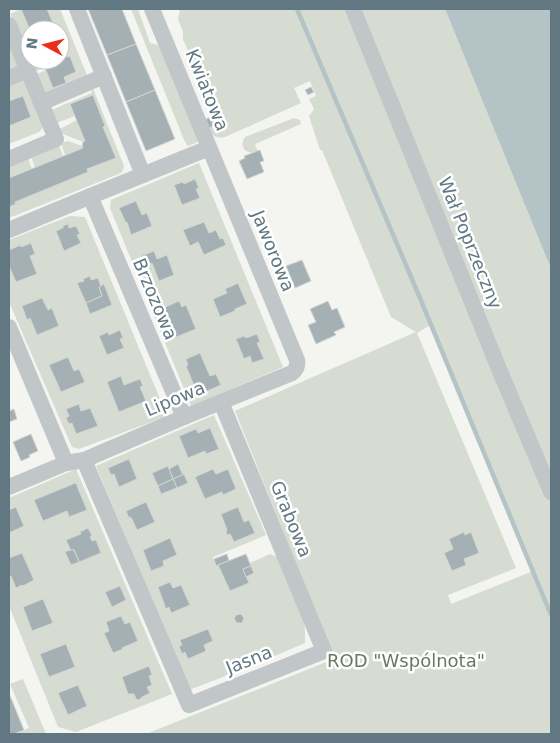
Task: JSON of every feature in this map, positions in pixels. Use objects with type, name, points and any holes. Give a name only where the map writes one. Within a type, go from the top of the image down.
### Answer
[{"type":"street","points":[[77,9],[143,175]]},
{"type":"street","name":"Kwiatowa","points":[[9,230],[209,148],[152,9]]},
{"type":"street","name":"Wał Poprzeczny","points":[[353,9],[551,492]]},
{"type":"street","points":[[9,25],[20,51]]},
{"type":"street","points":[[9,78],[28,70],[56,139],[9,159]]},
{"type":"street","points":[[42,103],[104,76]]},
{"type":"street","name":"Jaworowa","points":[[209,148],[297,362],[296,368]]},
{"type":"street","name":"Brzozowa","points":[[90,196],[184,417]]},
{"type":"street","points":[[9,327],[66,463]]},
{"type":"street","name":"Lipowa","points":[[9,487],[66,463],[84,460],[292,373],[296,368]]},
{"type":"street","name":"Grabowa","points":[[221,402],[324,652]]},
{"type":"street","name":"Jasna","points":[[84,460],[189,705],[324,652]]},
{"type":"green space","points":[[21,9],[26,20],[20,20],[20,36],[10,14]]},
{"type":"green space","points":[[47,9],[60,9],[64,20],[52,20]]},
{"type":"green space","points":[[131,9],[138,9],[150,43],[158,45],[160,48],[198,142],[188,146],[185,142]]},
{"type":"green space","name":"ROD \"Wspólnota\"","points":[[180,9],[445,9],[551,269],[551,734],[146,734],[334,659],[235,411],[416,332],[391,317],[322,150],[320,150],[309,116],[314,109],[309,99],[316,96],[310,81],[294,88],[301,103],[219,138],[209,128],[219,123],[183,39],[183,32],[178,19]],"holes":[[[430,325],[533,571],[451,604],[448,595],[516,568],[417,333]]]},
{"type":"green space","points":[[70,33],[89,80],[47,97],[35,75],[46,70],[54,88],[66,83],[64,77],[65,70],[70,70]]},
{"type":"green space","points":[[9,44],[20,71],[9,75]]},
{"type":"green space","points":[[22,77],[42,129],[9,144],[9,126],[30,117],[23,96],[9,101],[9,82]]},
{"type":"green space","points":[[92,86],[124,166],[123,170],[121,173],[9,218],[9,207],[16,204],[15,202],[88,172],[87,169],[115,158],[93,95],[70,104],[75,116],[54,124],[49,111],[92,93],[90,88]]},
{"type":"green space","points":[[294,118],[300,120],[301,124],[255,144],[258,152],[247,151],[243,147],[245,137]]},
{"type":"green space","points":[[77,120],[85,141],[83,142],[58,132],[58,130]]},
{"type":"green space","points":[[68,141],[83,148],[65,155],[61,143]]},
{"type":"green space","points":[[59,145],[63,156],[35,168],[31,156]]},
{"type":"green space","points":[[28,158],[32,169],[9,178],[9,165]]},
{"type":"green space","points":[[199,163],[283,367],[191,406],[110,208],[111,200]]},
{"type":"green space","points":[[70,216],[85,217],[167,416],[79,449],[72,447],[9,302],[9,240]]},
{"type":"green space","points":[[214,415],[266,535],[213,557],[216,565],[218,565],[230,591],[248,583],[246,577],[254,573],[250,563],[270,554],[280,558],[303,613],[305,643],[189,690],[96,466]]},
{"type":"green space","points":[[76,469],[172,694],[76,732],[58,727],[9,606],[9,498]]},
{"type":"green space","points":[[23,679],[46,734],[14,734],[29,728],[10,684]]},
{"type":"shaded area","points":[[445,9],[551,9],[551,269]]},
{"type":"building","points":[[21,9],[47,9],[52,20],[26,20]]},
{"type":"building","points":[[88,9],[122,9],[136,44],[107,55]]},
{"type":"building","points":[[136,44],[155,90],[126,102],[107,55]]},
{"type":"building","points":[[70,56],[76,72],[64,77],[66,83],[53,88],[46,70],[70,70]]},
{"type":"building","points":[[311,87],[314,92],[308,95],[305,90]]},
{"type":"building","points":[[155,90],[175,139],[146,151],[126,102]]},
{"type":"building","points":[[93,95],[105,126],[103,127],[116,158],[87,169],[88,172],[15,202],[16,204],[9,207],[9,178],[83,148],[83,142],[85,141],[70,104]]},
{"type":"building","points":[[23,96],[31,117],[9,126],[9,101]]},
{"type":"building","points":[[215,115],[219,124],[209,128],[206,119]]},
{"type":"building","points":[[260,150],[264,161],[260,162],[264,172],[247,179],[239,161],[245,158],[244,156]]},
{"type":"building","points":[[195,179],[199,188],[196,189],[200,198],[182,205],[174,185],[183,182],[184,184]]},
{"type":"building","points":[[136,201],[142,215],[147,213],[152,226],[131,235],[127,222],[119,208]]},
{"type":"building","points":[[204,222],[209,233],[216,230],[220,239],[223,238],[226,245],[204,255],[198,242],[190,246],[183,230]]},
{"type":"building","points":[[68,224],[69,228],[76,226],[80,234],[77,235],[81,243],[64,251],[56,231]]},
{"type":"building","points":[[31,243],[35,254],[30,256],[37,274],[16,282],[9,266],[9,250]]},
{"type":"building","points":[[154,251],[157,259],[167,255],[174,275],[159,281],[152,263],[145,266],[141,256]]},
{"type":"building","points":[[302,260],[311,281],[295,288],[286,266]]},
{"type":"building","points":[[90,276],[91,280],[98,278],[102,296],[86,303],[77,283],[84,281],[83,279]]},
{"type":"building","points":[[238,283],[247,304],[220,317],[213,299],[227,293],[225,289]]},
{"type":"building","points":[[104,284],[112,305],[90,314],[86,303],[102,296],[99,287]]},
{"type":"building","points":[[42,298],[48,310],[52,308],[59,326],[37,335],[30,318],[27,320],[22,306]]},
{"type":"building","points":[[179,301],[182,307],[186,305],[196,329],[171,339],[164,325],[162,316],[166,315],[163,308]]},
{"type":"building","points":[[328,301],[332,310],[337,308],[345,327],[334,332],[336,335],[316,344],[308,325],[316,322],[310,309]]},
{"type":"building","points":[[120,330],[123,338],[120,339],[124,348],[107,355],[99,336],[108,332],[109,335]]},
{"type":"building","points":[[257,334],[260,342],[257,343],[264,359],[252,363],[250,356],[244,359],[236,339]]},
{"type":"building","points":[[200,353],[210,376],[216,374],[221,385],[198,395],[186,366],[188,365],[186,359]]},
{"type":"building","points":[[68,357],[74,371],[79,369],[85,382],[61,392],[49,365]]},
{"type":"building","points":[[121,376],[124,385],[140,379],[143,386],[140,387],[146,401],[119,412],[107,382]]},
{"type":"building","points":[[79,404],[81,411],[90,408],[98,426],[76,434],[72,423],[69,424],[66,418],[69,416],[66,409]]},
{"type":"building","points":[[14,409],[17,419],[9,422],[9,411]]},
{"type":"building","points":[[210,428],[219,449],[206,454],[205,451],[188,458],[179,436],[196,429],[198,433]]},
{"type":"building","points":[[31,434],[38,451],[21,461],[13,442]]},
{"type":"building","points":[[129,459],[137,479],[119,487],[114,474],[111,475],[108,468]]},
{"type":"building","points":[[178,464],[183,475],[173,479],[169,469]]},
{"type":"building","points":[[168,466],[173,479],[158,486],[152,473]]},
{"type":"building","points":[[213,469],[216,474],[228,469],[236,489],[223,495],[222,492],[205,499],[195,477]]},
{"type":"building","points":[[184,474],[188,483],[177,488],[173,479]]},
{"type":"building","points":[[173,479],[177,488],[161,494],[158,486]]},
{"type":"building","points":[[74,483],[78,485],[87,510],[69,517],[67,511],[43,521],[34,500]]},
{"type":"building","points":[[146,502],[155,522],[137,530],[126,511]]},
{"type":"building","points":[[16,507],[24,526],[9,533],[9,510]]},
{"type":"building","points":[[238,507],[244,522],[249,520],[255,533],[234,542],[230,534],[227,535],[221,514]]},
{"type":"building","points":[[88,528],[92,541],[96,540],[101,553],[79,562],[74,550],[71,551],[66,540],[81,534],[80,532]]},
{"type":"building","points":[[464,532],[465,535],[471,532],[479,553],[464,559],[466,565],[452,571],[444,553],[453,549],[449,539]]},
{"type":"building","points":[[170,538],[177,555],[163,561],[164,566],[151,571],[143,550]]},
{"type":"building","points":[[74,550],[79,562],[71,565],[65,552]]},
{"type":"building","points":[[22,553],[34,580],[16,588],[9,574],[9,558]]},
{"type":"building","points":[[227,554],[229,561],[216,566],[214,559]]},
{"type":"building","points":[[246,554],[251,566],[243,569],[249,583],[230,591],[218,565]]},
{"type":"building","points":[[251,566],[254,573],[246,577],[243,569]]},
{"type":"building","points":[[170,582],[173,588],[181,585],[190,605],[171,613],[169,607],[166,609],[158,587]]},
{"type":"building","points":[[120,586],[126,600],[112,607],[105,592]]},
{"type":"building","points":[[43,599],[53,623],[32,631],[23,607]]},
{"type":"building","points":[[241,614],[244,618],[242,623],[237,623],[234,619],[236,615]]},
{"type":"building","points":[[121,616],[125,624],[130,622],[138,641],[113,653],[104,633],[109,631],[106,622]]},
{"type":"building","points":[[208,629],[213,641],[204,645],[206,651],[188,659],[185,652],[182,654],[179,646],[182,645],[180,640]]},
{"type":"building","points":[[66,644],[75,667],[49,677],[40,654]]},
{"type":"building","points":[[149,666],[152,675],[149,676],[152,685],[147,687],[150,693],[139,700],[136,699],[134,694],[128,694],[122,677]]},
{"type":"building","points":[[78,685],[87,706],[68,715],[58,693]]},
{"type":"building","points":[[9,693],[24,730],[14,734],[9,734]]},
{"type":"waterway","points":[[297,9],[420,298],[551,615]]}]
